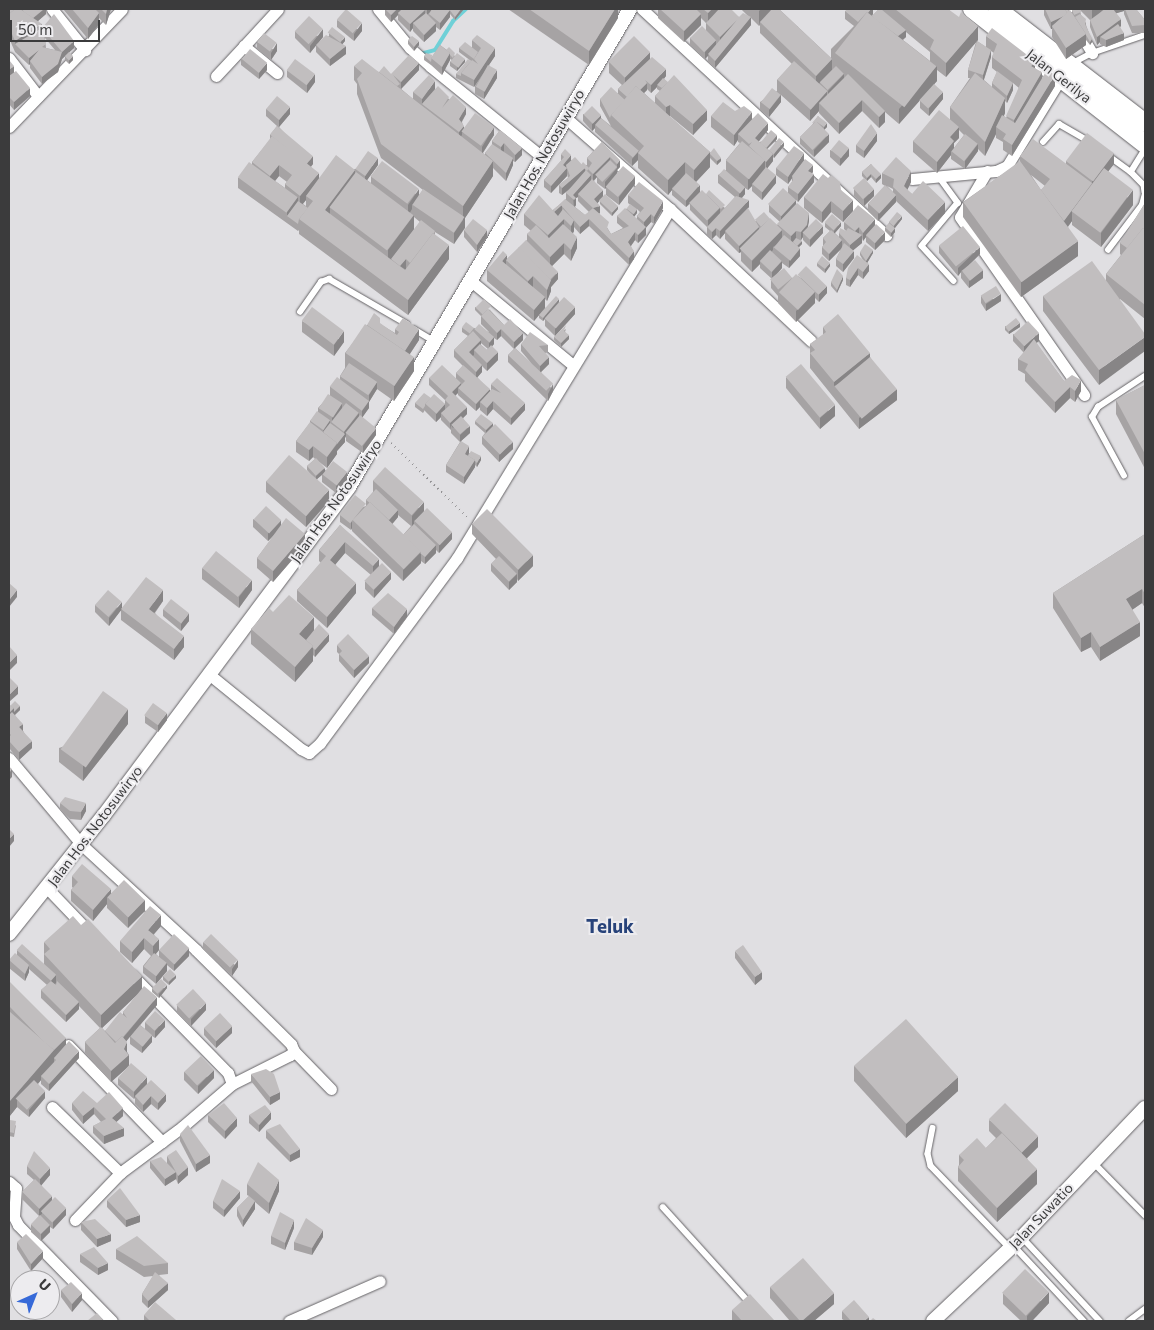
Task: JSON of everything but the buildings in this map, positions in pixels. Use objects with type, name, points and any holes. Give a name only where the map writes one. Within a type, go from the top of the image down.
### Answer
[{"type":"highway","name":"Jalan Gerilya","points":[[972,9],[1034,47],[1065,71],[1145,144]]},
{"type":"highway","name":"Jalan Gerilya","points":[[997,9],[1034,47]]},
{"type":"highway","name":"Jalan Gerilya","points":[[1065,71],[1145,123]]},
{"type":"street","points":[[52,9],[85,50]]},
{"type":"street","points":[[9,127],[85,50],[122,9]]},
{"type":"street","points":[[216,76],[278,9]]},
{"type":"street","points":[[378,9],[410,48],[431,67],[541,156]]},
{"type":"street","name":"Jalan Hos. Notosuwiryo","points":[[9,934],[48,889],[82,845],[349,487],[471,281],[541,156],[566,118],[630,9]]},
{"type":"street","points":[[642,9],[886,235]]},
{"type":"street","points":[[1071,9],[1071,17],[1092,53]]},
{"type":"street","points":[[244,46],[277,73]]},
{"type":"street","points":[[9,58],[38,96]]},
{"type":"street","points":[[912,179],[940,178],[1007,166],[1065,71]]},
{"type":"street","points":[[566,118],[670,209],[811,341]]},
{"type":"street","points":[[986,171],[960,217],[1084,395]]},
{"type":"street","points":[[210,675],[309,753],[320,743],[457,558],[573,365],[670,209]]},
{"type":"street","points":[[471,281],[573,365]]},
{"type":"street","points":[[9,758],[82,845],[196,950],[291,1044],[294,1051],[331,1089]]},
{"type":"street","points":[[48,889],[103,946]]},
{"type":"street","points":[[124,967],[228,1073],[232,1084]]},
{"type":"street","points":[[61,1039],[162,1142]]},
{"type":"street","points":[[75,1220],[120,1174],[232,1084],[294,1051]]},
{"type":"street","points":[[52,1107],[120,1174]]},
{"type":"street","name":"Jalan Suwatio","points":[[933,1321],[1015,1244],[1145,1108]]},
{"type":"street","points":[[9,1182],[16,1188],[14,1217],[18,1225],[112,1321]]},
{"type":"street","points":[[289,1321],[380,1281]]},
{"type":"lane","points":[[1065,71],[1092,53],[1145,35]]},
{"type":"lane","points":[[1043,142],[1059,124],[1095,146]]},
{"type":"lane","points":[[1131,172],[1145,150]]},
{"type":"lane","points":[[1102,151],[1131,172],[1144,185],[1145,193],[1142,205],[1108,250]]},
{"type":"lane","points":[[940,178],[958,204],[922,246],[954,281]]},
{"type":"lane","points":[[300,312],[321,282],[328,279],[434,341]]},
{"type":"lane","points":[[1124,476],[1092,417],[1098,407],[1145,376]]},
{"type":"lane","points":[[932,1128],[928,1154],[932,1166],[1100,1321]]},
{"type":"lane","points":[[1093,1161],[1145,1215]]},
{"type":"lane","points":[[663,1207],[752,1306]]},
{"type":"lane","points":[[1015,1244],[1084,1321]]},
{"type":"lane","points":[[1129,1321],[1145,1309]]},
{"type":"path","points":[[382,434],[476,525]]},
{"type":"waterway","points":[[420,54],[435,50],[453,21],[466,9]]},
{"type":"district","name":"Teluk","points":[[610,926]]}]
